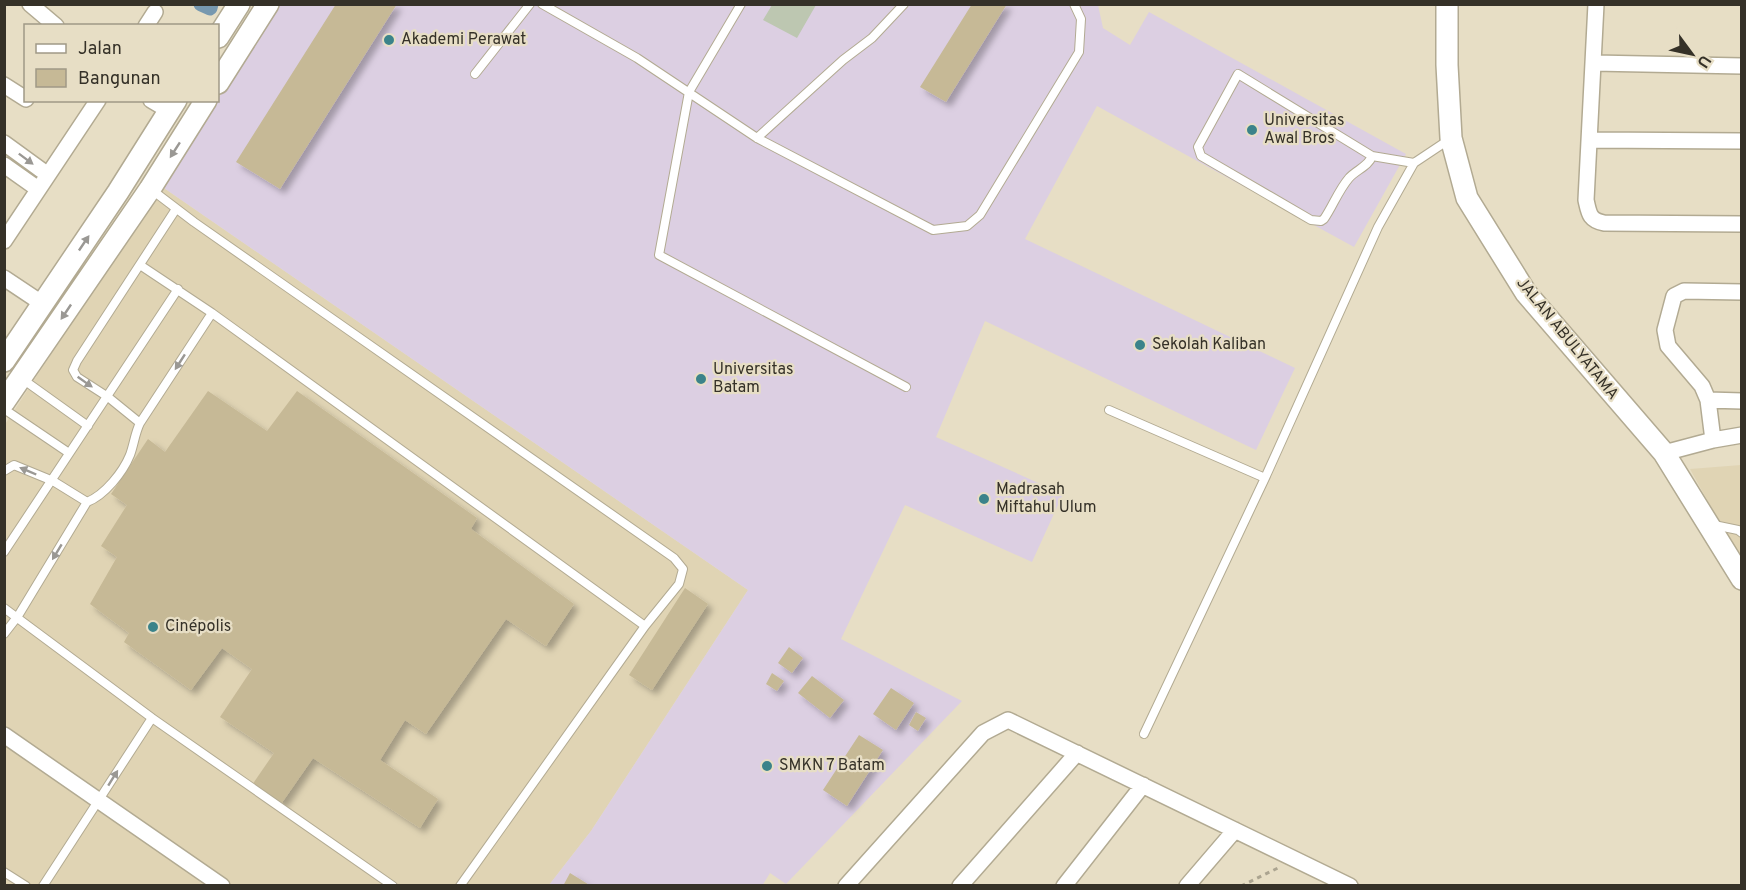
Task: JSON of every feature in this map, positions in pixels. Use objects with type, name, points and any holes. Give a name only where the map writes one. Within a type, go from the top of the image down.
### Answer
[{"type":"main road","points":[[219,35],[239,4]]},
{"type":"main road","points":[[219,79],[226,51],[268,4]]},
{"type":"main road","name":"JALAN ABULYATAMA","points":[[1448,4],[1447,65],[1451,138],[1467,198],[1526,293],[1664,453],[1742,579]]},
{"type":"main road","points":[[4,402],[150,189],[205,102]]},
{"type":"main road","points":[[4,361],[118,192],[165,104]]},
{"type":"street","points":[[30,4],[54,24]]},
{"type":"street","points":[[1596,4],[1587,200],[1589,216],[1594,220],[1614,223],[1742,224]]},
{"type":"street","points":[[147,24],[155,12]]},
{"type":"street","points":[[1594,63],[1742,66]]},
{"type":"street","points":[[4,85],[24,98]]},
{"type":"street","points":[[4,241],[97,102]]},
{"type":"street","points":[[1590,140],[1742,141]]},
{"type":"street","points":[[4,143],[48,175]]},
{"type":"street","points":[[4,165],[38,189]]},
{"type":"street","points":[[4,278],[43,304]]},
{"type":"street","points":[[1713,440],[1708,400],[1702,386],[1668,346],[1665,330],[1671,301],[1674,296],[1684,291],[1742,292]]},
{"type":"street","points":[[1708,400],[1742,401]]},
{"type":"street","points":[[1664,453],[1742,435]]},
{"type":"street","points":[[846,885],[983,732],[1008,720],[1294,860],[1350,885]]},
{"type":"street","points":[[4,735],[222,885]]},
{"type":"street","points":[[960,885],[1077,753]]},
{"type":"street","points":[[1064,885],[1143,785]]},
{"type":"street","points":[[1187,885],[1235,830]]},
{"type":"lane","points":[[475,74],[530,4]]},
{"type":"lane","points":[[542,4],[637,58],[757,138],[933,230],[968,226],[980,215],[1078,52],[1081,19],[1074,4]]},
{"type":"lane","points":[[741,4],[689,92],[659,255],[906,387]]},
{"type":"lane","points":[[757,138],[843,60],[872,38],[904,4]]},
{"type":"lane","points":[[1372,156],[1367,165],[1359,168],[1349,178],[1324,219],[1317,221],[1311,220],[1201,156],[1198,150],[1200,142],[1238,74],[1372,156],[1414,164]]},
{"type":"lane","points":[[1144,734],[1265,478],[1378,227],[1414,164],[1451,138]]},
{"type":"lane","points":[[150,189],[674,558],[683,569],[680,584],[645,626],[460,885]]},
{"type":"lane","points":[[140,423],[108,397],[77,377],[73,370],[76,361],[176,209]]},
{"type":"lane","points":[[140,265],[212,313],[645,626]]},
{"type":"lane","points":[[4,552],[178,289]]},
{"type":"lane","points":[[4,634],[18,616],[87,502],[94,499],[122,470],[130,455],[135,432],[140,423],[212,313]]},
{"type":"lane","points":[[21,378],[88,426]]},
{"type":"lane","points":[[4,409],[69,453]]},
{"type":"lane","points":[[1109,411],[1265,478]]},
{"type":"lane","points":[[4,471],[14,465],[53,481],[87,502]]},
{"type":"lane","points":[[1710,524],[1738,530],[1742,534]]},
{"type":"lane","points":[[4,608],[18,616],[152,718],[393,885]]},
{"type":"lane","points":[[43,885],[152,718]]},
{"type":"lane","points":[[4,872],[26,885]]},
{"type":"path","points":[[1241,885],[1294,860]]},
{"type":"shaded area","name":"Universitas Batam","points":[[280,4],[1098,5],[1103,28],[1130,45],[1149,12],[1406,154],[1354,247],[1097,106],[1025,239],[1295,368],[1256,450],[985,321],[936,437],[1063,494],[1032,562],[905,505],[841,639],[962,701],[786,884],[770,873],[762,886],[549,885],[591,831],[748,590],[161,186],[216,102],[219,102],[219,97]]},
{"type":"shaded area","points":[[161,186],[748,590],[591,831],[549,885],[5,885],[4,426]]},
{"type":"shaded area","points":[[1741,465],[1741,561],[1690,469]]},
{"type":"green space","points":[[772,5],[816,5],[797,38],[763,20]]},
{"type":"building","points":[[336,4],[397,4],[280,189],[236,162]]},
{"type":"building","points":[[972,4],[1007,4],[946,102],[920,87]]},
{"type":"building","points":[[208,391],[267,431],[297,391],[477,518],[471,529],[574,604],[546,646],[506,619],[426,734],[405,720],[380,760],[438,799],[420,828],[313,758],[281,804],[252,785],[274,753],[220,717],[252,669],[222,648],[191,690],[124,642],[129,633],[90,604],[117,557],[101,546],[127,505],[111,494],[148,439],[165,452]]},
{"type":"building","points":[[685,588],[708,604],[652,690],[629,675]]},
{"type":"building","points":[[789,647],[803,658],[792,673],[778,663]]},
{"type":"building","points":[[772,673],[784,681],[777,691],[766,684]]},
{"type":"building","points":[[812,676],[844,700],[830,718],[798,693]]},
{"type":"building","points":[[891,688],[914,703],[896,730],[873,714]]},
{"type":"building","points":[[916,712],[926,718],[918,731],[909,725]]},
{"type":"building","points":[[859,735],[883,750],[847,806],[823,790]]},
{"type":"building","points":[[570,873],[591,886],[563,886]]},
{"type":"waterway","points":[[201,4],[210,8],[211,4]]},
{"type":"place","name":"Akademi Perawat","points":[[389,40]]},
{"type":"place","name":"Universitas Awal Bros","points":[[1252,130]]},
{"type":"place","name":"Sekolah Kaliban","points":[[1140,345]]},
{"type":"place","name":"Universitas Batam","points":[[701,379]]},
{"type":"place","name":"Madrasah Miftahul Ulum","points":[[984,499]]},
{"type":"place","name":"Cinépolis","points":[[153,627]]},
{"type":"place","name":"SMKN 7 Batam","points":[[767,766]]}]
